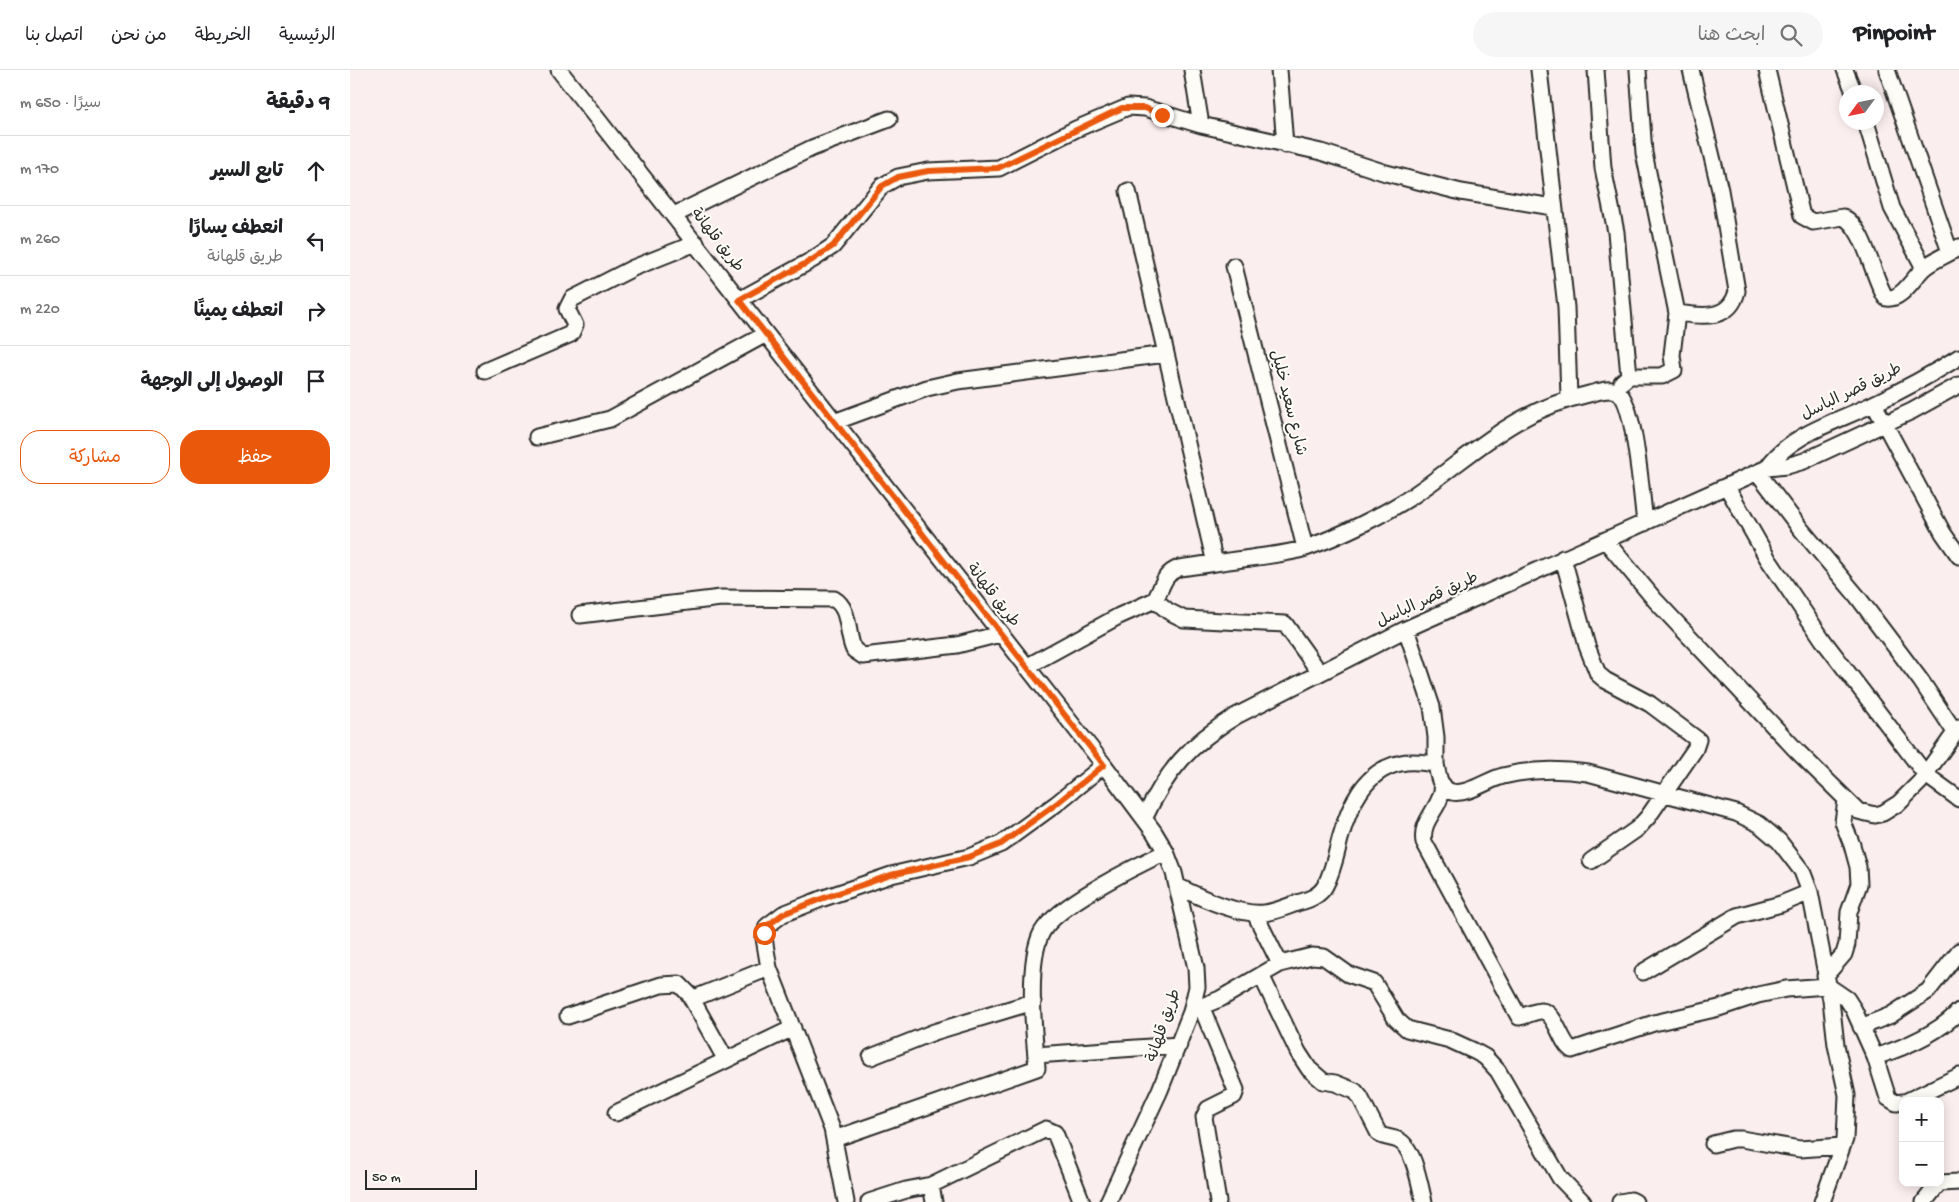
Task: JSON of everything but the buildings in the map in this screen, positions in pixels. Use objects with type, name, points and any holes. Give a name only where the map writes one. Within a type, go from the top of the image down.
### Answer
[{"type":"street","name":"طريق قلهانة","points":[[559,70],[1104,765],[1166,852],[1177,886],[1196,968],[1196,1008],[1108,1202]]},
{"type":"street","points":[[1192,70],[1201,126]]},
{"type":"street","points":[[1279,70],[1285,145]]},
{"type":"street","points":[[1539,70],[1566,307],[1569,398]]},
{"type":"street","points":[[1596,70],[1602,168],[1616,232],[1628,376]]},
{"type":"street","points":[[1026,667],[1119,616],[1155,600],[1164,579],[1172,571],[1281,554],[1305,548],[1350,529],[1410,498],[1500,430],[1536,410],[1569,398],[1614,390],[1628,376],[1662,376],[1674,370],[1672,355],[1677,313],[1646,162],[1638,70]]},
{"type":"street","points":[[1677,313],[1704,317],[1720,313],[1735,297],[1737,292],[1720,190],[1691,70]]},
{"type":"street","points":[[1767,70],[1802,216],[1813,222],[1843,217],[1851,223],[1868,252],[1886,298],[1892,298],[1901,293],[1924,268],[1956,251],[1887,70]]},
{"type":"street","points":[[1845,70],[1851,85]]},
{"type":"street","points":[[739,300],[812,260],[833,246],[882,186],[898,177],[928,171],[998,168],[1122,108],[1145,108],[1201,126],[1321,152],[1386,173],[1461,192],[1554,207]]},
{"type":"street","points":[[674,215],[812,148],[889,119]]},
{"type":"street","points":[[1868,130],[1892,208],[1924,268]]},
{"type":"street","points":[[1128,191],[1215,563]]},
{"type":"street","points":[[485,371],[574,332],[575,325],[567,308],[572,300],[633,268],[696,243]]},
{"type":"street","name":"شارع سعيد خليل","points":[[1234,266],[1305,548]]},
{"type":"street","points":[[537,437],[610,419],[766,334]]},
{"type":"street","points":[[834,422],[928,388],[958,381],[1166,354]]},
{"type":"street","name":"طريق قصر الباسل","points":[[1763,470],[1779,453],[1795,441],[1874,404],[1959,357]]},
{"type":"street","name":"طريق قصر الباسل","points":[[1144,819],[1155,793],[1171,770],[1190,748],[1212,730],[1406,629],[1763,470],[1796,464],[1884,424],[1959,386]]},
{"type":"street","points":[[1614,390],[1623,396],[1629,410],[1645,523]]},
{"type":"street","points":[[1874,404],[1943,533],[1959,556]]},
{"type":"street","points":[[1605,540],[1654,600],[1846,800],[1858,811],[1875,815],[1883,813],[1899,803],[1926,775],[1957,730],[1857,596],[1800,528],[1763,470]]},
{"type":"street","points":[[1727,487],[1768,560],[1823,640],[1926,775],[1959,799]]},
{"type":"street","points":[[1563,558],[1598,674],[1605,680],[1650,704],[1694,735],[1698,740],[1695,749],[1666,793],[1637,829],[1592,861]]},
{"type":"street","points":[[580,615],[721,598],[834,599],[840,602],[845,611],[854,650],[863,656],[956,645],[1000,634]]},
{"type":"street","points":[[1155,600],[1168,611],[1184,619],[1285,624],[1320,673]]},
{"type":"street","points":[[1406,629],[1432,707],[1439,780],[1454,792],[1466,791],[1501,776],[1562,770],[1588,773],[1736,812],[1759,824],[1792,855],[1807,879],[1810,892],[1836,1045],[1847,1095],[1847,1120],[1842,1146],[1822,1202]]},
{"type":"street","points":[[1177,886],[1198,897],[1255,914],[1288,907],[1307,900],[1322,891],[1336,858],[1347,814],[1360,790],[1374,776],[1389,767],[1404,762],[1436,764]]},
{"type":"street","points":[[846,1202],[834,1140],[769,968],[764,933],[767,926],[783,914],[891,875],[969,857],[1001,844],[1056,804],[1104,765]]},
{"type":"street","points":[[1443,785],[1442,796],[1437,808],[1423,828],[1424,842],[1515,1013],[1519,1017],[1540,1011],[1546,1012],[1557,1025],[1561,1038],[1569,1048],[1578,1048],[1654,1023],[1719,1008],[1765,993],[1826,981],[1844,954],[1847,944],[1849,912],[1859,884],[1858,867],[1843,822],[1846,800]]},
{"type":"street","points":[[834,1140],[1037,1068],[1033,1002],[1036,947],[1043,930],[1085,896],[1166,852]]},
{"type":"street","points":[[1643,972],[1737,916],[1782,904],[1810,892]]},
{"type":"street","points":[[1255,914],[1280,964]]},
{"type":"street","points":[[1861,1028],[1892,1015],[1928,991],[1959,951]]},
{"type":"street","points":[[1218,1202],[1204,1117],[1208,1110],[1234,1096],[1236,1090],[1196,1008],[1220,999],[1280,964],[1312,956],[1324,957],[1348,974],[1374,982],[1396,1019],[1407,1030],[1450,1040],[1484,1057],[1498,1071],[1560,1178],[1584,1202]]},
{"type":"street","points":[[692,999],[769,968]]},
{"type":"street","points":[[1261,976],[1298,1052],[1316,1077],[1355,1091],[1360,1097],[1378,1134],[1398,1140],[1408,1152],[1418,1176],[1424,1202]]},
{"type":"street","points":[[1826,981],[1847,999],[1875,1057],[1888,1098],[1896,1103],[1899,1103]]},
{"type":"street","points":[[568,1016],[673,983],[683,987],[692,999],[726,1060]]},
{"type":"street","points":[[871,1057],[888,1048],[934,1032],[1033,1002]]},
{"type":"street","points":[[1875,1057],[1898,1050],[1917,1040],[1959,1011]]},
{"type":"street","points":[[616,1113],[793,1028]]},
{"type":"street","points":[[1036,1055],[1179,1045]]},
{"type":"street","points":[[1915,1097],[1959,1076]]},
{"type":"street","points":[[869,1202],[906,1190],[930,1185],[1042,1130],[1049,1130],[1054,1133],[1082,1202]]},
{"type":"street","points":[[1713,1144],[1732,1139],[1800,1149],[1842,1146]]},
{"type":"street","points":[[1944,1183],[1959,1182]]},
{"type":"street","points":[[930,1185],[934,1202]]},
{"type":"street","points":[[1924,1202],[1937,1187]]},
{"type":"street","points":[[1620,1202],[1631,1200],[1635,1202]]},
{"type":"route","points":[[764,933],[767,926],[783,914],[821,899],[891,875],[969,857],[1001,844],[1056,804],[1104,765],[739,300],[812,260],[833,246],[882,186],[898,177],[928,171],[966,171],[998,168],[1122,108],[1145,108],[1162,115]]}]
